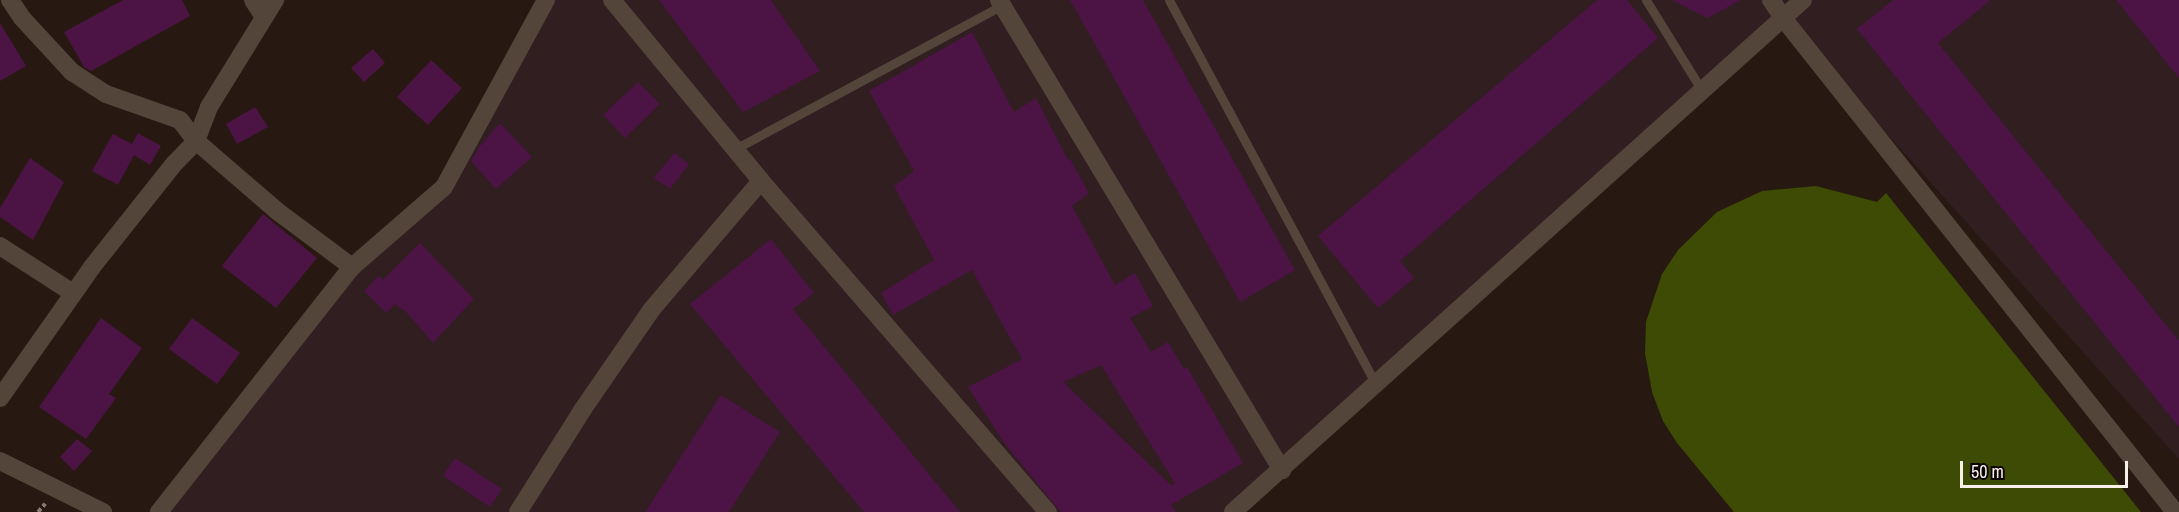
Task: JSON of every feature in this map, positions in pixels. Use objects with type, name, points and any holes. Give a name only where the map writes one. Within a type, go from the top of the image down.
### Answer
[{"type":"street","points":[[10,0],[22,18],[72,72],[106,94],[180,120],[196,141],[277,211],[352,267]]},
{"type":"street","points":[[253,0],[264,17]]},
{"type":"street","points":[[0,398],[73,293],[174,164],[196,141],[209,107],[275,0]]},
{"type":"street","points":[[159,512],[352,267],[444,187],[546,0]]},
{"type":"street","points":[[612,0],[761,181],[1048,512]]},
{"type":"street","points":[[1772,0],[1783,18],[2175,512]]},
{"type":"street","points":[[1233,512],[1701,89],[1803,0]]},
{"type":"street","points":[[1001,2],[1282,470]]},
{"type":"street","points":[[518,512],[583,410],[652,309],[761,181]]},
{"type":"street","points":[[0,246],[73,293]]},
{"type":"street","points":[[0,461],[103,512]]},
{"type":"lane","points":[[1169,0],[1376,385]]},
{"type":"lane","points":[[1646,0],[1701,89]]},
{"type":"lane","points":[[735,149],[1001,2]]},
{"type":"shaded area","points":[[542,0],[2179,0],[2179,459],[1783,18],[1233,512],[159,512],[352,267],[444,187]]},
{"type":"green space","points":[[1816,186],[1877,202],[1886,193],[2141,512],[1734,512],[1677,443],[1663,421],[1652,392],[1645,353],[1646,322],[1662,274],[1678,250],[1717,212],[1762,191]]},
{"type":"building","points":[[123,0],[182,0],[190,16],[91,71],[84,67],[64,32]]},
{"type":"building","points":[[659,0],[771,0],[820,71],[743,112]]},
{"type":"building","points":[[1070,0],[1143,0],[1295,270],[1240,302]]},
{"type":"building","points":[[1597,0],[1627,0],[1658,38],[1400,261],[1414,278],[1378,308],[1318,236]]},
{"type":"building","points":[[1672,0],[1741,0],[1707,18]]},
{"type":"building","points":[[1893,0],[1991,0],[1938,43],[2179,341],[2179,427],[1857,29]]},
{"type":"building","points":[[2116,0],[2179,0],[2179,78]]},
{"type":"building","points":[[0,23],[26,66],[0,81]]},
{"type":"building","points":[[972,32],[1014,112],[1036,98],[1068,160],[1070,159],[1089,193],[1072,206],[1115,285],[1135,273],[1153,306],[1130,318],[1151,352],[1168,342],[1184,369],[1187,367],[1243,463],[1171,505],[1176,512],[1061,512],[1005,444],[968,387],[1022,359],[972,270],[893,315],[881,293],[934,260],[894,186],[914,171],[869,91]],"holes":[[[1101,365],[1175,483],[1172,486],[1063,382]]]},
{"type":"building","points":[[373,49],[385,63],[364,82],[351,68]]},
{"type":"building","points":[[431,60],[462,88],[428,125],[397,97]]},
{"type":"building","points":[[638,82],[660,104],[625,138],[603,115]]},
{"type":"building","points":[[255,107],[268,127],[237,144],[226,124]]},
{"type":"building","points":[[500,123],[532,157],[496,189],[471,161],[479,147]]},
{"type":"building","points":[[138,133],[161,146],[150,165],[134,155],[118,185],[92,171],[113,134],[132,144]]},
{"type":"building","points":[[674,153],[689,164],[670,189],[654,178]]},
{"type":"building","points":[[30,158],[64,182],[33,240],[0,217],[0,208]]},
{"type":"building","points":[[263,214],[317,258],[276,308],[222,266]]},
{"type":"building","points":[[771,239],[814,293],[793,309],[960,512],[864,512],[690,304]]},
{"type":"building","points":[[420,243],[474,299],[433,343],[407,313],[395,304],[386,313],[364,291],[379,276],[383,280]]},
{"type":"building","points":[[101,318],[142,348],[109,394],[116,398],[86,439],[39,407]]},
{"type":"building","points":[[192,318],[240,353],[217,384],[169,349]]},
{"type":"building","points":[[721,395],[780,432],[729,512],[645,512]]},
{"type":"building","points":[[77,439],[92,451],[74,471],[60,457]]},
{"type":"building","points":[[455,458],[502,489],[490,507],[443,476]]}]
